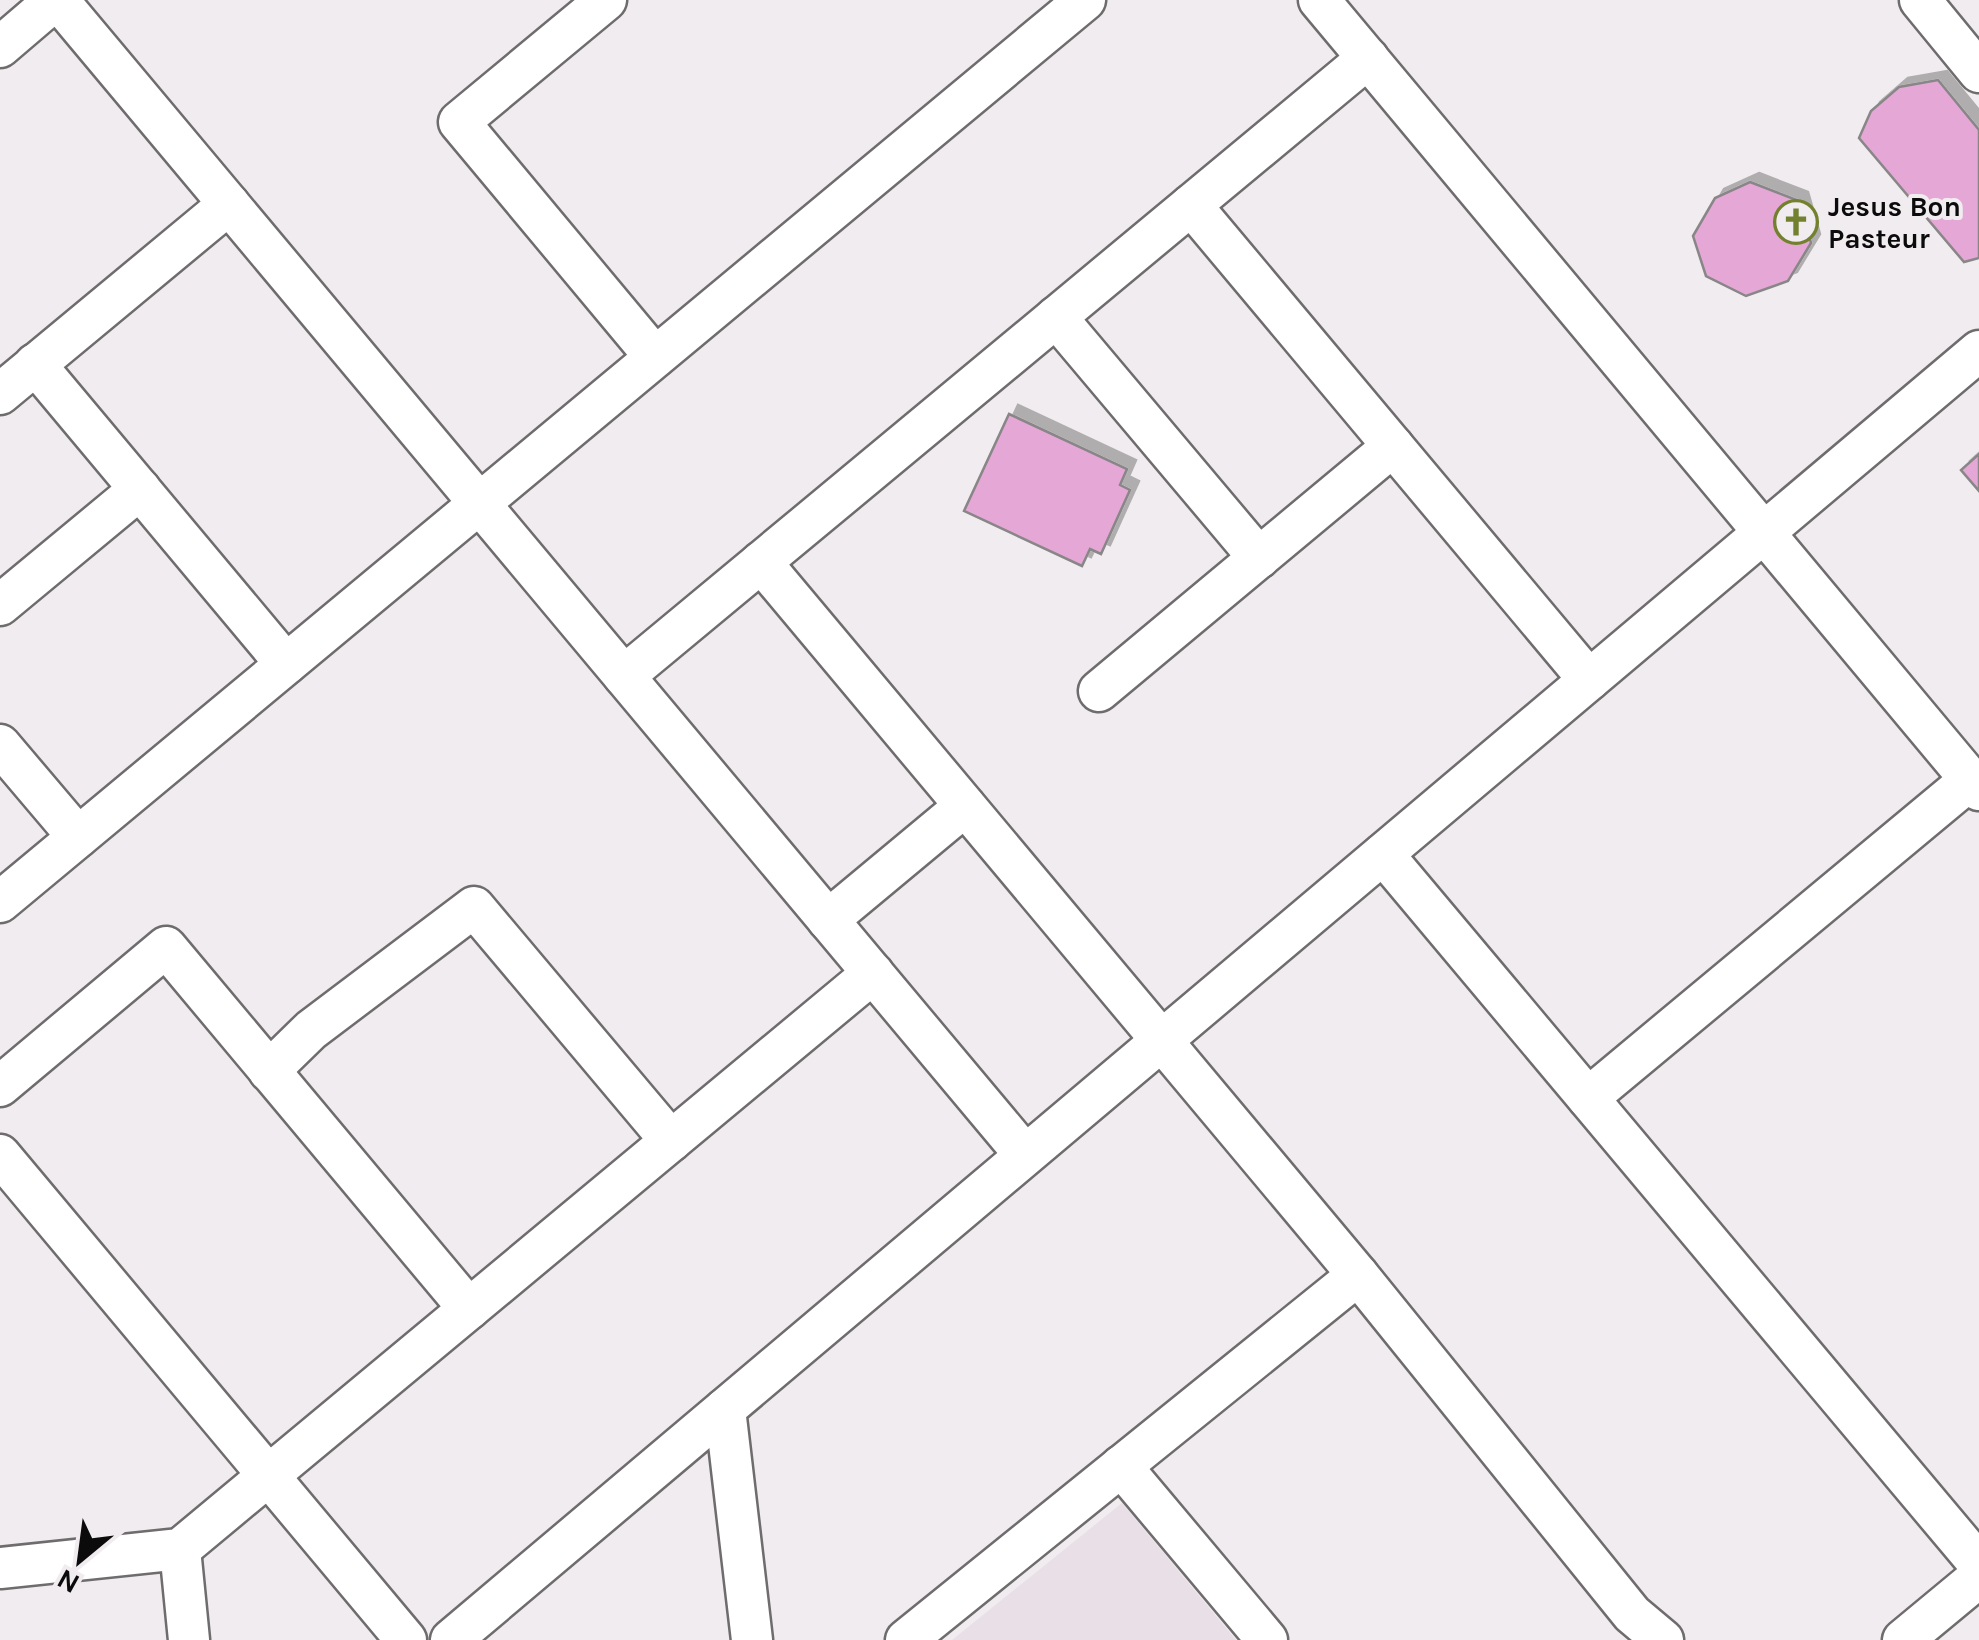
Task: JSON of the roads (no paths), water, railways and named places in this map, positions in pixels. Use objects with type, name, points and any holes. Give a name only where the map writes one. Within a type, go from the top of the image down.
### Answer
[{"type":"street","points":[[0,47],[57,0],[1026,1155]]},
{"type":"street","points":[[606,0],[458,122],[655,358]]},
{"type":"street","points":[[0,902],[1086,0]]},
{"type":"street","points":[[1319,0],[1975,785],[1588,1098]]},
{"type":"street","points":[[1920,0],[1979,72]]},
{"type":"street","points":[[624,676],[1368,58]]},
{"type":"street","points":[[0,394],[229,204]]},
{"type":"street","points":[[1191,205],[1589,680]]},
{"type":"street","points":[[1056,316],[1259,558]]},
{"type":"street","points":[[451,1640],[1979,351]]},
{"type":"street","points":[[35,364],[286,664]]},
{"type":"street","points":[[1099,691],[1393,446]]},
{"type":"street","points":[[0,606],[140,489]]},
{"type":"street","points":[[761,562],[1358,1275],[1623,1627],[1663,1640]]},
{"type":"street","points":[[0,745],[78,838]]},
{"type":"street","points":[[828,920],[965,806]]},
{"type":"street","points":[[1383,854],[1979,1564]]},
{"type":"street","points":[[269,1071],[310,1030],[474,907],[670,1141]]},
{"type":"street","points":[[0,1086],[166,947],[469,1309]]},
{"type":"street","points":[[0,1568],[180,1549],[873,973]]},
{"type":"street","points":[[0,1155],[406,1640]]},
{"type":"street","points":[[906,1640],[1358,1275]]},
{"type":"street","points":[[725,1409],[752,1640]]},
{"type":"street","points":[[1121,1466],[1267,1640]]},
{"type":"street","points":[[180,1549],[188,1640]]},
{"type":"street","points":[[1903,1640],[1979,1577]]},
{"type":"place","name":"Jesus Bon Pasteur","points":[[1796,222]]}]
